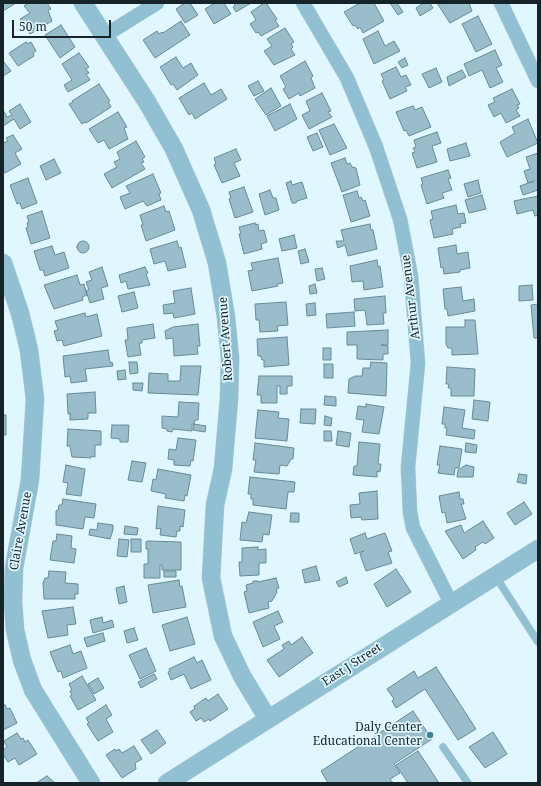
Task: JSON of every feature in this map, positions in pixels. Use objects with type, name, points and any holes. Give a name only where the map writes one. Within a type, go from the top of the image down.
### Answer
[{"type":"street","name":"Robert Avenue","points":[[83,3],[174,149],[201,210],[217,263],[226,317],[230,358],[229,399],[223,469],[215,505],[211,578],[223,636],[242,676],[268,719]]},
{"type":"street","points":[[104,36],[157,3]]},
{"type":"street","name":"Arthur Avenue","points":[[303,3],[347,78],[376,147],[400,219],[411,276],[418,363],[408,466],[410,512],[413,528],[451,603]]},
{"type":"street","points":[[501,3],[538,81]]},
{"type":"street","name":"Claire Avenue","points":[[3,263],[20,313],[29,350],[35,399],[30,480],[14,568],[13,601],[15,630],[22,660],[33,690],[91,783]]},
{"type":"street","name":"East J Street","points":[[167,783],[451,603],[496,577],[538,549]]},
{"type":"lane","points":[[496,577],[538,642]]},
{"type":"lane","points":[[443,747],[468,783]]},
{"type":"building","points":[[3,3],[16,3],[3,11]]},
{"type":"building","points":[[28,3],[47,3],[51,9],[48,10],[52,21],[30,34],[20,19],[30,13],[24,6]]},
{"type":"building","points":[[185,3],[190,3],[198,15],[185,23],[176,9]]},
{"type":"building","points":[[215,3],[224,3],[231,14],[214,24],[205,9]]},
{"type":"building","points":[[234,3],[251,3],[236,12],[233,7],[235,5]]},
{"type":"building","points":[[266,3],[277,19],[275,20],[279,26],[261,36],[258,32],[256,33],[250,24],[256,20],[251,12]]},
{"type":"building","points":[[360,3],[374,3],[384,21],[363,33],[360,27],[358,29],[355,25],[353,26],[344,12]]},
{"type":"building","points":[[390,3],[397,3],[403,12],[398,15]]},
{"type":"building","points":[[424,3],[430,3],[433,8],[420,16],[416,8]]},
{"type":"building","points":[[437,3],[469,3],[472,11],[450,23]]},
{"type":"building","points":[[478,16],[492,44],[476,52],[462,24]]},
{"type":"building","points":[[181,21],[190,35],[155,58],[143,40],[157,31],[159,34],[162,32],[163,33]]},
{"type":"building","points":[[61,25],[75,47],[60,58],[45,35]]},
{"type":"building","points":[[285,28],[294,42],[291,44],[293,47],[291,49],[295,55],[274,65],[264,51],[272,46],[267,39]]},
{"type":"building","points":[[378,31],[385,46],[394,41],[400,51],[374,64],[363,39]]},
{"type":"building","points":[[26,42],[27,44],[31,42],[36,51],[33,53],[34,56],[18,66],[9,53]]},
{"type":"building","points":[[495,50],[502,65],[496,68],[503,82],[490,88],[482,70],[469,76],[464,64]]},
{"type":"building","points":[[79,53],[89,67],[86,69],[89,73],[86,74],[90,80],[68,92],[64,85],[72,80],[62,64]]},
{"type":"building","points":[[176,57],[183,68],[191,63],[198,75],[177,90],[173,84],[171,85],[160,67]]},
{"type":"building","points":[[405,58],[408,65],[402,68],[398,62]]},
{"type":"building","points":[[3,61],[11,71],[3,76]]},
{"type":"building","points":[[305,61],[313,76],[311,78],[315,88],[300,96],[299,93],[289,99],[283,89],[286,87],[280,76]]},
{"type":"building","points":[[396,67],[401,77],[406,75],[411,85],[405,87],[407,91],[390,99],[382,81],[384,80],[381,74]]},
{"type":"building","points":[[436,68],[442,82],[429,88],[422,74]]},
{"type":"building","points":[[462,70],[466,77],[449,86],[447,77]]},
{"type":"building","points":[[258,81],[264,91],[254,96],[248,86]]},
{"type":"building","points":[[204,83],[211,95],[221,89],[227,99],[195,119],[192,113],[189,115],[179,98]]},
{"type":"building","points":[[99,84],[110,101],[108,102],[111,107],[82,124],[69,104]]},
{"type":"building","points":[[271,88],[281,106],[266,115],[255,99]]},
{"type":"building","points":[[512,89],[520,104],[517,105],[519,108],[516,110],[520,116],[506,123],[501,113],[494,117],[488,105],[495,102],[493,98]]},
{"type":"building","points":[[322,93],[331,111],[328,112],[332,117],[309,129],[302,115],[310,111],[306,101]]},
{"type":"building","points":[[20,104],[31,122],[20,129],[14,119],[3,126],[3,110],[7,117],[12,115],[9,111]]},
{"type":"building","points":[[290,104],[297,119],[275,131],[267,116]]},
{"type":"building","points":[[413,106],[415,110],[422,107],[431,127],[409,136],[406,130],[404,131],[396,112]]},
{"type":"building","points":[[118,112],[127,127],[124,128],[128,139],[109,149],[104,140],[98,143],[89,129]]},
{"type":"building","points":[[528,119],[538,143],[507,157],[500,142],[515,133],[512,127]]},
{"type":"building","points":[[334,124],[347,148],[330,155],[319,130]]},
{"type":"building","points":[[437,132],[441,143],[432,146],[437,162],[417,168],[412,153],[415,152],[413,148],[416,147],[414,140]]},
{"type":"building","points":[[317,133],[323,147],[313,151],[307,137]]},
{"type":"building","points":[[13,135],[22,149],[15,153],[21,164],[5,173],[3,169],[3,143],[8,141],[6,138]]},
{"type":"building","points":[[136,141],[145,157],[142,159],[144,162],[141,163],[145,169],[112,188],[104,174],[117,167],[114,162],[120,159],[117,152]]},
{"type":"building","points":[[466,143],[470,156],[450,161],[447,149]]},
{"type":"building","points":[[236,149],[241,160],[234,163],[240,176],[222,183],[214,165],[216,164],[214,158]]},
{"type":"building","points":[[538,153],[538,190],[523,195],[520,186],[534,181],[528,183],[524,171],[530,169],[526,157]]},
{"type":"building","points":[[345,158],[347,164],[350,163],[352,167],[356,168],[360,185],[342,192],[331,163]]},
{"type":"building","points":[[54,159],[61,173],[46,180],[40,166]]},
{"type":"building","points":[[448,170],[451,178],[448,179],[452,190],[442,193],[444,198],[427,204],[421,185],[423,184],[421,178]]},
{"type":"building","points":[[153,174],[161,193],[159,194],[161,200],[147,206],[143,201],[125,209],[120,197],[130,193],[126,186]]},
{"type":"building","points":[[28,178],[37,203],[22,209],[20,203],[17,204],[10,185]]},
{"type":"building","points":[[478,180],[481,193],[468,197],[464,184]]},
{"type":"building","points":[[291,181],[292,185],[302,182],[307,198],[297,201],[296,203],[292,203],[286,183]]},
{"type":"building","points":[[244,187],[253,212],[235,218],[229,199],[231,198],[229,192]]},
{"type":"building","points":[[270,190],[273,198],[276,198],[279,210],[265,215],[259,194]]},
{"type":"building","points":[[357,191],[359,198],[361,197],[363,201],[365,200],[370,216],[351,222],[343,195]]},
{"type":"building","points":[[482,195],[486,209],[469,213],[465,200]]},
{"type":"building","points":[[538,196],[538,215],[535,216],[533,210],[517,214],[514,201]]},
{"type":"building","points":[[456,205],[458,214],[464,213],[466,223],[460,224],[461,227],[452,229],[453,234],[434,238],[430,220],[433,219],[431,211]]},
{"type":"building","points":[[164,206],[166,212],[169,211],[175,230],[146,241],[141,225],[143,225],[140,215]]},
{"type":"building","points":[[42,211],[50,238],[31,244],[26,228],[28,227],[27,223],[29,222],[27,216]]},
{"type":"building","points":[[255,223],[255,225],[258,224],[259,231],[264,230],[267,242],[261,244],[262,249],[244,254],[239,234],[241,234],[239,227]]},
{"type":"building","points":[[370,224],[371,230],[373,230],[377,249],[348,256],[345,245],[338,248],[336,241],[344,241],[341,230]]},
{"type":"building","points":[[294,235],[297,248],[282,251],[279,239]]},
{"type":"building","points":[[83,241],[87,243],[89,247],[87,251],[83,253],[79,251],[77,247],[79,243]]},
{"type":"building","points":[[177,241],[179,248],[181,247],[186,267],[168,271],[165,261],[154,264],[150,249]]},
{"type":"building","points":[[456,245],[457,254],[468,252],[470,268],[460,270],[460,272],[444,274],[443,267],[441,268],[438,248]]},
{"type":"building","points":[[52,246],[55,255],[64,252],[69,268],[45,276],[43,270],[40,270],[34,251]]},
{"type":"building","points":[[305,249],[309,262],[301,264],[298,251]]},
{"type":"building","points":[[278,258],[283,283],[277,284],[278,286],[252,291],[248,271],[253,270],[251,263]]},
{"type":"building","points":[[377,260],[378,267],[380,266],[383,287],[364,290],[363,281],[352,282],[350,266]]},
{"type":"building","points":[[102,267],[108,286],[101,288],[104,299],[90,303],[86,291],[89,290],[86,282],[92,280],[89,272]]},
{"type":"building","points":[[145,267],[148,273],[146,274],[150,285],[128,289],[126,281],[121,283],[119,275]]},
{"type":"building","points":[[322,268],[325,279],[317,281],[315,269]]},
{"type":"building","points":[[77,275],[80,285],[84,284],[87,295],[82,297],[83,300],[54,309],[44,285]]},
{"type":"building","points":[[315,284],[317,293],[310,294],[309,286]]},
{"type":"building","points":[[532,285],[533,300],[519,301],[519,286]]},
{"type":"building","points":[[461,287],[463,301],[474,299],[475,311],[448,316],[447,309],[445,309],[443,289]]},
{"type":"building","points":[[191,288],[195,314],[174,318],[173,313],[164,314],[163,305],[175,303],[173,291]]},
{"type":"building","points":[[134,292],[138,308],[122,312],[118,296]]},
{"type":"building","points":[[385,296],[386,313],[383,313],[384,324],[367,325],[365,310],[355,311],[354,299]]},
{"type":"building","points":[[286,302],[288,325],[277,326],[278,331],[260,332],[259,320],[256,320],[255,304]]},
{"type":"building","points":[[315,303],[316,315],[307,316],[306,304]]},
{"type":"building","points":[[538,304],[538,338],[534,338],[531,305]]},
{"type":"building","points":[[354,312],[355,326],[327,328],[326,314]]},
{"type":"building","points":[[85,313],[86,317],[97,314],[102,336],[64,346],[62,340],[57,341],[54,331],[58,330],[55,321]]},
{"type":"building","points":[[465,320],[475,320],[478,354],[452,355],[452,348],[448,348],[446,344],[446,327],[465,327]]},
{"type":"building","points":[[153,324],[155,338],[142,340],[142,343],[139,343],[141,355],[128,357],[125,340],[128,340],[127,328]]},
{"type":"building","points":[[198,324],[200,346],[197,346],[198,354],[174,356],[173,338],[166,339],[165,331],[173,327]]},
{"type":"building","points":[[388,330],[388,345],[381,345],[388,346],[388,354],[383,354],[383,360],[357,359],[357,345],[347,345],[347,332]]},
{"type":"building","points":[[287,337],[289,365],[264,367],[264,360],[262,360],[261,356],[258,356],[257,339]]},
{"type":"building","points":[[323,348],[331,348],[331,360],[323,360]]},
{"type":"building","points":[[108,350],[110,363],[112,362],[113,366],[85,369],[87,381],[71,383],[70,376],[65,377],[63,356]]},
{"type":"building","points":[[129,362],[137,362],[138,373],[130,374]]},
{"type":"building","points":[[371,362],[387,363],[386,396],[348,393],[349,379],[355,376],[362,376],[363,368],[370,368]]},
{"type":"building","points":[[324,364],[333,364],[333,378],[324,378]]},
{"type":"building","points":[[181,366],[201,366],[198,395],[148,393],[149,373],[168,374],[168,381],[180,381]]},
{"type":"building","points":[[447,367],[475,369],[474,396],[451,396],[451,388],[448,388],[449,384],[446,384]]},
{"type":"building","points":[[125,370],[126,379],[118,380],[117,371]]},
{"type":"building","points":[[259,376],[292,376],[292,386],[287,386],[287,394],[280,394],[280,386],[277,386],[277,403],[261,403],[261,395],[257,395]]},
{"type":"building","points":[[133,383],[143,383],[142,391],[133,390]]},
{"type":"building","points":[[95,392],[96,413],[88,413],[88,419],[70,420],[70,413],[68,414],[67,394]]},
{"type":"building","points":[[325,396],[336,397],[336,406],[324,405]]},
{"type":"building","points":[[474,400],[490,402],[488,421],[472,419]]},
{"type":"building","points":[[179,402],[199,403],[198,420],[195,420],[194,424],[192,424],[192,431],[173,429],[172,432],[162,428],[162,416],[178,417]]},
{"type":"building","points":[[366,404],[384,407],[379,434],[362,432],[364,420],[356,419],[358,406],[366,407]]},
{"type":"building","points":[[444,407],[465,410],[462,428],[475,430],[474,439],[446,435],[447,428],[445,428],[445,424],[442,424]]},
{"type":"building","points":[[301,409],[316,409],[315,424],[300,423]]},
{"type":"building","points":[[258,410],[279,412],[278,418],[289,419],[287,441],[255,438]]},
{"type":"building","points":[[3,415],[6,415],[6,435],[3,435]]},
{"type":"building","points":[[325,416],[332,418],[331,426],[324,425]]},
{"type":"building","points":[[194,424],[206,426],[205,432],[193,430]]},
{"type":"building","points":[[112,425],[129,425],[128,442],[120,442],[120,439],[111,438]]},
{"type":"building","points":[[68,429],[101,431],[101,445],[95,445],[95,457],[72,457],[70,446],[67,446]]},
{"type":"building","points":[[324,431],[331,431],[332,441],[324,441]]},
{"type":"building","points":[[338,431],[351,433],[349,447],[336,445]]},
{"type":"building","points":[[178,438],[196,440],[193,461],[191,460],[190,466],[174,465],[174,460],[168,459],[169,449],[176,450]]},
{"type":"building","points":[[359,442],[380,444],[378,464],[381,464],[380,472],[377,471],[377,477],[353,475],[354,466],[357,466]]},
{"type":"building","points":[[255,443],[294,448],[293,459],[291,459],[287,466],[280,465],[279,474],[254,472],[256,460],[253,460]]},
{"type":"building","points":[[466,443],[477,445],[476,453],[465,452]]},
{"type":"building","points":[[440,446],[462,449],[459,468],[455,468],[454,475],[438,473],[440,465],[437,465]]},
{"type":"building","points":[[132,461],[146,463],[142,482],[128,480]]},
{"type":"building","points":[[66,465],[85,469],[81,496],[66,494],[68,483],[63,482]]},
{"type":"building","points":[[466,465],[474,467],[473,477],[457,477],[458,470]]},
{"type":"building","points":[[158,469],[191,475],[187,496],[185,495],[184,501],[165,498],[166,494],[151,491],[153,479],[156,480]]},
{"type":"building","points":[[519,474],[527,475],[526,484],[517,482]]},
{"type":"building","points":[[250,477],[295,482],[294,492],[288,492],[286,509],[253,505],[251,494],[248,494]]},
{"type":"building","points":[[377,491],[378,519],[362,520],[361,517],[351,518],[350,505],[360,504],[359,493]]},
{"type":"building","points":[[459,492],[460,499],[463,499],[464,504],[461,504],[466,519],[447,523],[445,512],[442,513],[439,496]]},
{"type":"building","points":[[63,499],[96,504],[94,518],[85,517],[83,529],[56,525],[56,511],[58,510],[59,505],[62,505]]},
{"type":"building","points":[[524,502],[532,514],[515,525],[507,513]]},
{"type":"building","points":[[158,506],[185,510],[183,527],[180,526],[180,531],[177,531],[176,537],[160,535],[161,528],[156,529]]},
{"type":"building","points":[[249,512],[272,515],[269,535],[263,534],[262,542],[240,540],[242,522],[246,523]]},
{"type":"building","points":[[291,513],[299,513],[299,522],[290,522]]},
{"type":"building","points":[[483,521],[494,538],[485,544],[483,542],[475,547],[476,550],[463,559],[445,531],[461,525],[464,533]]},
{"type":"building","points":[[98,523],[113,525],[110,539],[89,535],[90,529],[97,530]]},
{"type":"building","points":[[125,526],[138,528],[137,535],[124,534]]},
{"type":"building","points":[[365,533],[367,539],[385,533],[392,551],[388,552],[392,563],[366,571],[360,554],[364,551],[355,554],[350,539]]},
{"type":"building","points":[[57,534],[72,536],[71,548],[76,549],[74,563],[50,560],[53,541],[56,541]]},
{"type":"building","points":[[119,539],[129,540],[127,557],[117,556]]},
{"type":"building","points":[[131,539],[141,539],[141,552],[131,552]]},
{"type":"building","points":[[146,542],[181,542],[181,570],[162,570],[162,565],[160,565],[160,578],[144,578],[144,564],[148,564],[148,549],[146,549]]},
{"type":"building","points":[[258,547],[258,550],[266,549],[266,563],[259,563],[259,575],[240,576],[239,562],[242,562],[242,548]]},
{"type":"building","points":[[316,566],[320,580],[305,583],[302,570]]},
{"type":"building","points":[[396,569],[411,592],[387,607],[374,584]]},
{"type":"building","points":[[49,571],[66,572],[65,583],[78,584],[78,594],[75,594],[75,599],[44,599],[43,583],[45,578],[48,578]]},
{"type":"building","points":[[164,571],[176,571],[176,577],[164,577]]},
{"type":"building","points":[[346,577],[348,583],[339,587],[336,582]]},
{"type":"building","points":[[276,578],[279,588],[276,589],[277,592],[272,601],[268,602],[269,608],[249,613],[244,592],[247,591],[246,585],[253,583],[253,581],[258,582]]},
{"type":"building","points":[[179,580],[180,587],[182,586],[186,607],[153,613],[148,585]]},
{"type":"building","points":[[124,586],[127,602],[119,604],[116,588]]},
{"type":"building","points":[[73,607],[76,624],[67,625],[68,635],[48,638],[42,611]]},
{"type":"building","points":[[278,611],[283,622],[274,626],[280,639],[263,647],[253,622]]},
{"type":"building","points":[[102,617],[103,623],[112,620],[114,627],[93,633],[90,620]]},
{"type":"building","points":[[187,617],[195,644],[170,651],[162,625]]},
{"type":"building","points":[[134,628],[138,640],[127,643],[124,631]]},
{"type":"building","points":[[103,633],[105,641],[87,647],[84,638]]},
{"type":"building","points":[[302,637],[313,653],[279,677],[267,660],[284,649],[282,645],[289,641],[291,645]]},
{"type":"building","points":[[70,645],[73,654],[81,651],[87,668],[63,678],[61,671],[58,672],[50,652]]},
{"type":"building","points":[[146,648],[156,671],[140,679],[129,655]]},
{"type":"building","points":[[194,657],[197,663],[202,660],[211,680],[191,689],[184,674],[171,680],[168,672],[170,671],[169,669]]},
{"type":"building","points":[[436,667],[476,729],[458,740],[425,689],[396,708],[392,701],[394,699],[387,689],[414,671],[418,678]]},
{"type":"building","points":[[154,674],[157,679],[141,688],[138,682]]},
{"type":"building","points":[[82,676],[96,700],[78,710],[70,696],[72,695],[70,691],[72,690],[69,684]]},
{"type":"building","points":[[98,678],[104,688],[94,694],[88,684]]},
{"type":"building","points":[[218,694],[228,709],[210,721],[209,719],[204,722],[201,718],[196,721],[190,712],[195,709],[194,706],[206,698],[208,701]]},
{"type":"building","points":[[5,705],[7,709],[10,708],[17,723],[3,730],[3,706]]},
{"type":"building","points":[[106,705],[112,715],[106,719],[113,732],[98,741],[87,724],[89,723],[86,718]]},
{"type":"building","points":[[413,711],[432,739],[394,764],[400,773],[390,779],[393,783],[328,783],[321,771]]},
{"type":"building","points":[[157,730],[166,743],[151,754],[141,740]]},
{"type":"building","points":[[493,732],[507,754],[485,768],[469,747]]},
{"type":"building","points":[[17,733],[25,742],[28,740],[37,754],[19,765],[15,758],[8,762],[3,754],[3,750],[7,747],[4,741]]},
{"type":"building","points":[[134,746],[142,759],[135,763],[136,769],[122,778],[106,755],[115,749],[116,751],[119,749],[122,753]]},
{"type":"building","points":[[418,751],[439,783],[408,783],[396,765]]},
{"type":"building","points":[[47,776],[55,783],[36,783]]},
{"type":"place","name":"Daly Center Educational Center","points":[[430,735]]}]
